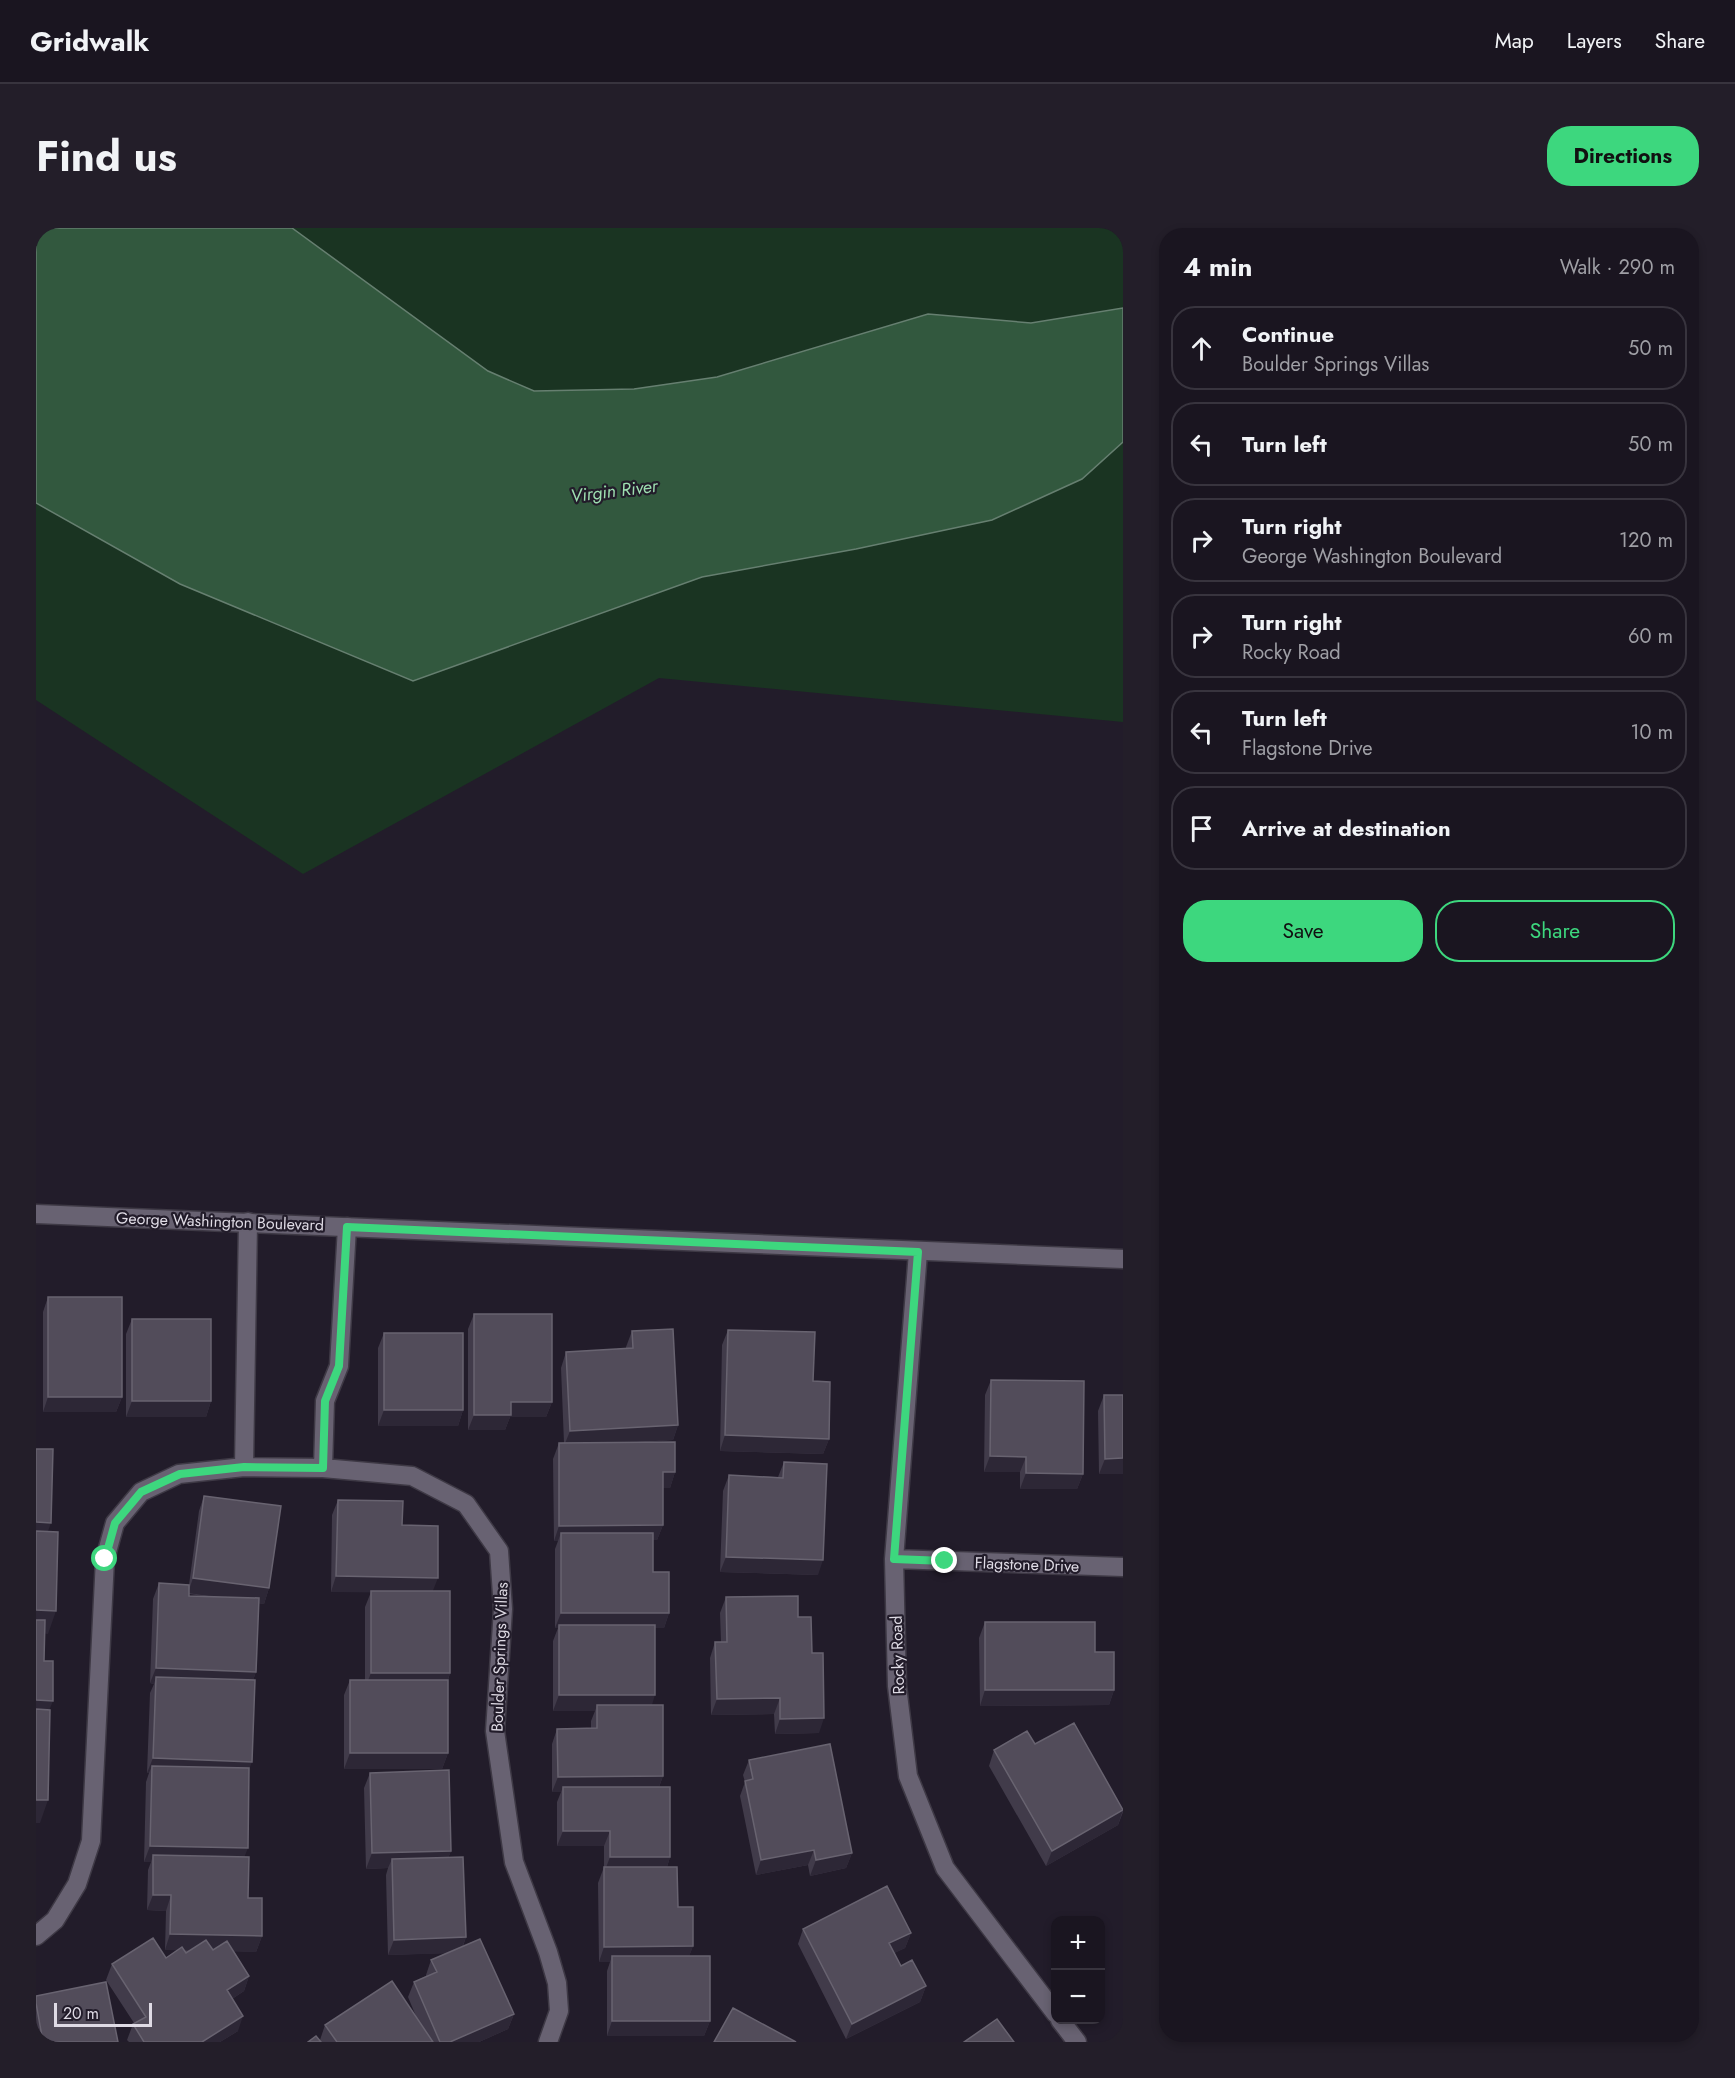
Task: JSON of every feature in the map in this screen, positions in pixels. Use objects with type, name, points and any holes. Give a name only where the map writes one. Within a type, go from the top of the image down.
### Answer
[{"type":"street","name":"George Washington Boulevard","points":[[36,1214],[1123,1259]]},
{"type":"street","points":[[244,1467],[248,1222]]},
{"type":"street","points":[[323,1468],[325,1401],[339,1366],[347,1227]]},
{"type":"street","name":"Rocky Road","points":[[918,1252],[894,1559],[897,1686],[908,1776],[945,1868],[1051,2007]]},
{"type":"street","name":"Boulder Springs Villas","points":[[36,1936],[55,1920],[66,1902],[76,1884],[91,1841],[105,1559],[115,1523],[141,1492],[180,1474],[244,1467],[323,1468],[412,1476],[466,1504],[499,1551],[503,1609],[495,1731],[514,1862],[548,1952],[557,1983],[559,2011],[548,2042]]},
{"type":"street","name":"Flagstone Drive","points":[[894,1559],[1123,1567]]},
{"type":"street","points":[[1064,2024],[1077,2042]]},
{"type":"shaded area","points":[[292,228],[1123,228],[1123,308],[1031,323],[928,314],[717,377],[634,389],[534,391],[488,372]]},
{"type":"shaded area","points":[[1123,442],[1123,722],[659,678],[303,874],[36,700],[36,503],[180,584],[413,681],[702,577],[856,549],[1082,479]]},
{"type":"water","name":"Virgin River","points":[[36,228],[292,228],[488,371],[534,391],[634,389],[717,377],[928,314],[1031,323],[1123,308],[1123,442],[1082,479],[992,520],[856,549],[702,577],[413,681],[180,584],[36,503]]},
{"type":"building","points":[[48,1297],[122,1297],[122,1397],[48,1397]]},
{"type":"building","points":[[474,1314],[552,1314],[552,1402],[511,1402],[511,1415],[474,1415]]},
{"type":"building","points":[[132,1319],[211,1319],[211,1401],[132,1401]]},
{"type":"building","points":[[673,1329],[678,1425],[570,1431],[566,1352],[633,1348],[632,1331]]},
{"type":"building","points":[[728,1330],[815,1332],[813,1381],[830,1382],[829,1439],[725,1435]]},
{"type":"building","points":[[384,1333],[463,1333],[463,1410],[384,1410]]},
{"type":"building","points":[[991,1380],[1084,1381],[1083,1474],[1026,1473],[1026,1457],[990,1456]]},
{"type":"building","points":[[1104,1395],[1123,1395],[1123,1458],[1105,1459]]},
{"type":"building","points":[[675,1442],[675,1472],[663,1472],[663,1525],[559,1526],[559,1443]]},
{"type":"building","points":[[36,1449],[53,1449],[51,1523],[36,1522]]},
{"type":"building","points":[[784,1462],[827,1464],[823,1560],[726,1557],[729,1475],[783,1478]]},
{"type":"building","points":[[204,1496],[281,1506],[269,1588],[193,1578]]},
{"type":"building","points":[[338,1500],[403,1501],[402,1525],[438,1526],[438,1578],[336,1576]]},
{"type":"building","points":[[36,1531],[58,1532],[56,1611],[36,1610]]},
{"type":"building","points":[[561,1533],[653,1533],[653,1572],[669,1572],[669,1613],[561,1613]]},
{"type":"building","points":[[159,1583],[189,1585],[189,1596],[259,1598],[256,1672],[156,1668]]},
{"type":"building","points":[[371,1591],[450,1591],[450,1673],[371,1673]]},
{"type":"building","points":[[798,1596],[798,1617],[811,1617],[812,1653],[823,1653],[824,1718],[780,1719],[780,1698],[717,1699],[715,1642],[727,1642],[726,1597]]},
{"type":"building","points":[[36,1620],[45,1620],[44,1661],[53,1661],[53,1701],[36,1700]]},
{"type":"building","points":[[985,1622],[1095,1622],[1095,1652],[1114,1652],[1114,1690],[985,1690]]},
{"type":"building","points":[[559,1625],[655,1625],[655,1695],[559,1695]]},
{"type":"building","points":[[156,1677],[255,1680],[252,1762],[153,1758]]},
{"type":"building","points":[[350,1680],[448,1680],[448,1753],[350,1753]]},
{"type":"building","points":[[597,1705],[663,1705],[663,1776],[558,1777],[557,1729],[597,1728]]},
{"type":"building","points":[[36,1709],[50,1710],[48,1800],[36,1800]]},
{"type":"building","points":[[1074,1723],[1123,1810],[1052,1851],[994,1750],[1027,1731],[1035,1744]]},
{"type":"building","points":[[830,1744],[852,1853],[816,1860],[814,1850],[761,1860],[745,1781],[753,1779],[749,1760]]},
{"type":"building","points":[[152,1766],[249,1768],[248,1848],[150,1846]]},
{"type":"building","points":[[449,1770],[451,1851],[372,1853],[370,1773]]},
{"type":"building","points":[[563,1787],[670,1787],[670,1857],[610,1857],[610,1831],[563,1831]]},
{"type":"building","points":[[153,1855],[249,1857],[248,1898],[262,1898],[262,1936],[170,1934],[171,1895],[153,1895]]},
{"type":"building","points":[[463,1857],[466,1937],[394,1940],[392,1859]]},
{"type":"building","points":[[604,1867],[677,1867],[678,1907],[693,1907],[693,1946],[604,1947]]},
{"type":"building","points":[[887,1886],[911,1933],[889,1943],[901,1966],[912,1960],[926,1986],[852,2024],[803,1929]]},
{"type":"building","points":[[153,1938],[166,1958],[182,1947],[186,1953],[206,1940],[213,1950],[227,1941],[249,1976],[227,1990],[243,2016],[202,2042],[144,2042],[133,2024],[146,2017],[112,1964]]},
{"type":"building","points":[[480,1939],[514,2014],[450,2042],[440,2042],[414,1982],[437,1972],[431,1960]]},
{"type":"building","points":[[612,1956],[710,1956],[710,2021],[612,2021]]},
{"type":"building","points":[[392,1981],[433,2042],[337,2042],[325,2025]]},
{"type":"building","points":[[106,1982],[118,2042],[43,2042],[36,1996]]},
{"type":"building","points":[[733,2008],[796,2042],[714,2042]]},
{"type":"building","points":[[997,2019],[1014,2042],[964,2042]]},
{"type":"building","points":[[316,2036],[321,2042],[308,2042]]},
{"type":"route","points":[[105,1559],[115,1523],[141,1492],[180,1474],[244,1467],[323,1468],[325,1401],[339,1366],[347,1227],[918,1252],[894,1559],[945,1561]]}]
